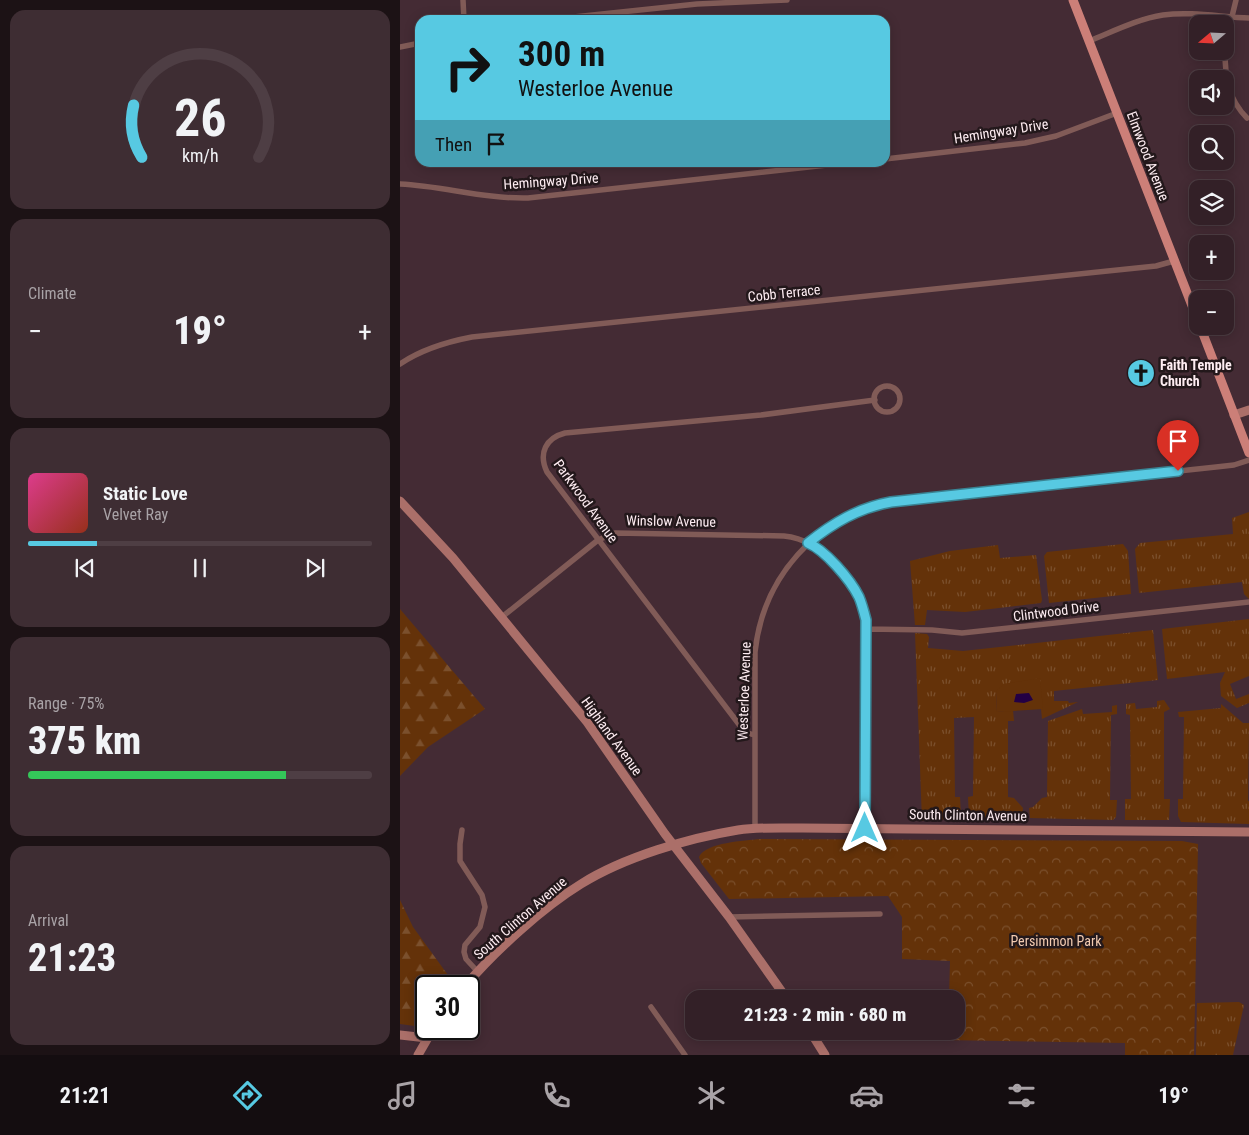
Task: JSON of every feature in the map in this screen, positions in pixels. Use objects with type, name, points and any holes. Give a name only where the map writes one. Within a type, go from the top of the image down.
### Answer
[{"type":"main road","name":"Elmwood Avenue","points":[[1073,0],[1189,298]]},
{"type":"main road","points":[[1203,335],[1249,453]]},
{"type":"street","points":[[463,0],[464,15]]},
{"type":"street","points":[[592,15],[678,6],[787,0]]},
{"type":"street","points":[[1232,15],[1236,0]]},
{"type":"street","points":[[1089,41],[1162,15],[1199,15]]},
{"type":"street","points":[[1234,17],[1249,18]]},
{"type":"street","points":[[400,47],[415,45]]},
{"type":"street","points":[[1225,60],[1230,94],[1233,101],[1247,118]]},
{"type":"street","name":"Hemingway Drive","points":[[890,158],[1025,143],[1056,136],[1117,113]]},
{"type":"street","name":"Hemingway Drive","points":[[400,184],[485,196],[528,198],[809,167]]},
{"type":"street","name":"Cobb Terrace","points":[[400,364],[436,346],[472,338],[1156,266],[1174,261]]},
{"type":"street","name":"Parkwood Avenue","points":[[884,387],[896,390],[900,397],[899,405],[889,412],[878,408],[875,400],[877,392],[884,387]]},
{"type":"street","name":"Parkwood Avenue","points":[[754,735],[741,727],[545,468],[543,452],[545,446],[550,439],[565,433],[761,415],[875,400]]},
{"type":"street","points":[[1234,415],[1249,410]]},
{"type":"street","name":"Westerloe Avenue","points":[[755,829],[754,735],[756,652],[759,629],[769,599],[791,562],[808,543],[837,521],[872,506],[891,502],[1234,465],[1249,460]]},
{"type":"street","name":"Highland Avenue","points":[[400,500],[453,558],[587,722],[674,845],[729,917],[781,990]]},
{"type":"street","name":"Winslow Avenue","points":[[502,617],[598,540],[608,535],[621,532],[784,536],[808,543]]},
{"type":"street","points":[[808,543],[823,552],[854,588],[863,608],[866,629],[865,828]]},
{"type":"street","name":"Clintwood Drive","points":[[866,629],[928,630],[962,633],[1249,602]]},
{"type":"street","name":"South Clinton Avenue","points":[[475,975],[543,912],[581,884],[625,862],[674,845],[723,833],[755,829],[865,828],[1249,832]]},
{"type":"street","points":[[462,830],[460,861],[482,895],[485,907],[480,927],[465,945],[464,952],[466,959],[478,972]]},
{"type":"street","points":[[729,917],[880,914]]},
{"type":"street","points":[[651,1006],[685,1055]]},
{"type":"street","points":[[400,1035],[415,1037]]},
{"type":"street","points":[[418,1055],[426,1040]]},
{"type":"street","points":[[816,1040],[825,1055]]},
{"type":"green space","points":[[1249,512],[1249,599],[1244,594],[1242,582],[1139,593],[1135,549],[1140,543],[1233,534],[1232,518]]},
{"type":"green space","points":[[1123,544],[1128,551],[1131,594],[1049,603],[1044,556],[1047,552]]},
{"type":"green space","points":[[998,545],[1000,558],[1036,555],[1041,603],[965,612],[927,610],[925,625],[915,625],[910,561],[950,551]]},
{"type":"green space","points":[[400,609],[485,709],[428,747],[400,776]]},
{"type":"green space","points":[[1249,619],[1249,676],[1230,684],[1236,699],[1249,694],[1249,703],[1237,708],[1221,696],[1220,683],[1225,672],[1167,679],[1162,629]]},
{"type":"green space","points":[[1153,630],[1158,680],[1054,691],[1054,701],[1078,702],[1042,719],[1041,709],[996,692],[997,712],[1013,710],[1014,721],[1008,721],[1008,797],[1014,798],[1023,808],[1020,819],[971,818],[969,816],[968,797],[973,796],[974,717],[954,718],[955,797],[960,797],[960,818],[922,821],[915,633],[927,634],[929,637],[928,648],[963,651]]},
{"type":"green space","points":[[1040,678],[1043,709],[997,712],[996,692],[1003,684]]},
{"type":"green space","points":[[1164,700],[1170,709],[1164,712],[1164,799],[1170,799],[1169,820],[1125,820],[1125,799],[1131,799],[1130,715],[1126,714],[1126,704],[1135,703],[1136,709],[1157,707],[1157,701]]},
{"type":"green space","points":[[1221,704],[1243,723],[1249,723],[1249,824],[1181,822],[1178,816],[1178,799],[1183,799],[1184,717],[1179,717],[1178,712],[1221,708]]},
{"type":"green space","points":[[1117,705],[1117,714],[1111,715],[1110,800],[1117,800],[1116,817],[1113,820],[1030,818],[1029,808],[1033,807],[1042,798],[1047,797],[1048,721],[1082,709],[1083,714],[1112,712],[1112,706]]},
{"type":"green space","name":"Persimmon Park","points":[[760,839],[1182,841],[1198,844],[1194,1055],[1125,1055],[1125,1043],[941,1040],[965,1040],[965,990],[949,990],[950,961],[902,959],[902,917],[888,896],[729,899],[701,863],[699,857],[709,848],[727,843]]},
{"type":"green space","points":[[400,900],[413,927],[448,975],[415,975],[415,1026],[400,1024]]},
{"type":"green space","points":[[1239,1002],[1244,1005],[1233,1055],[1196,1055],[1197,1003]]},
{"type":"water","points":[[1029,693],[1033,700],[1024,703],[1014,702],[1016,694]]},
{"type":"place","name":"Faith Temple Church","points":[[1141,373]]},
{"type":"route","points":[[865,828],[866,620],[854,588],[823,552],[808,543],[837,521],[849,515],[872,506],[891,502],[1178,471]]}]
